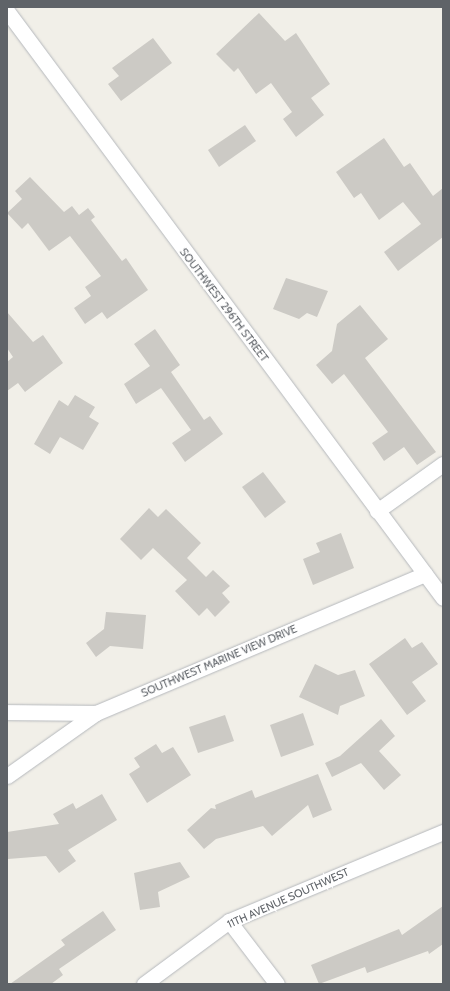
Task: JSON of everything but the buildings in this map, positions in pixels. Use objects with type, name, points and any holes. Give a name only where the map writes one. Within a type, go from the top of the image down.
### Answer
[{"type":"street","name":"SOUTHWEST 296TH STREET","points":[[7,11],[443,598]]},
{"type":"street","points":[[377,511],[443,464]]},
{"type":"street","name":"SOUTHWEST MARINE VIEW DRIVE","points":[[7,712],[96,713],[425,574]]},
{"type":"street","points":[[7,776],[96,713]]},
{"type":"street","name":"11TH AVENUE SOUTHWEST","points":[[144,984],[229,921],[443,832]]},
{"type":"street","points":[[229,921],[277,984]]}]
